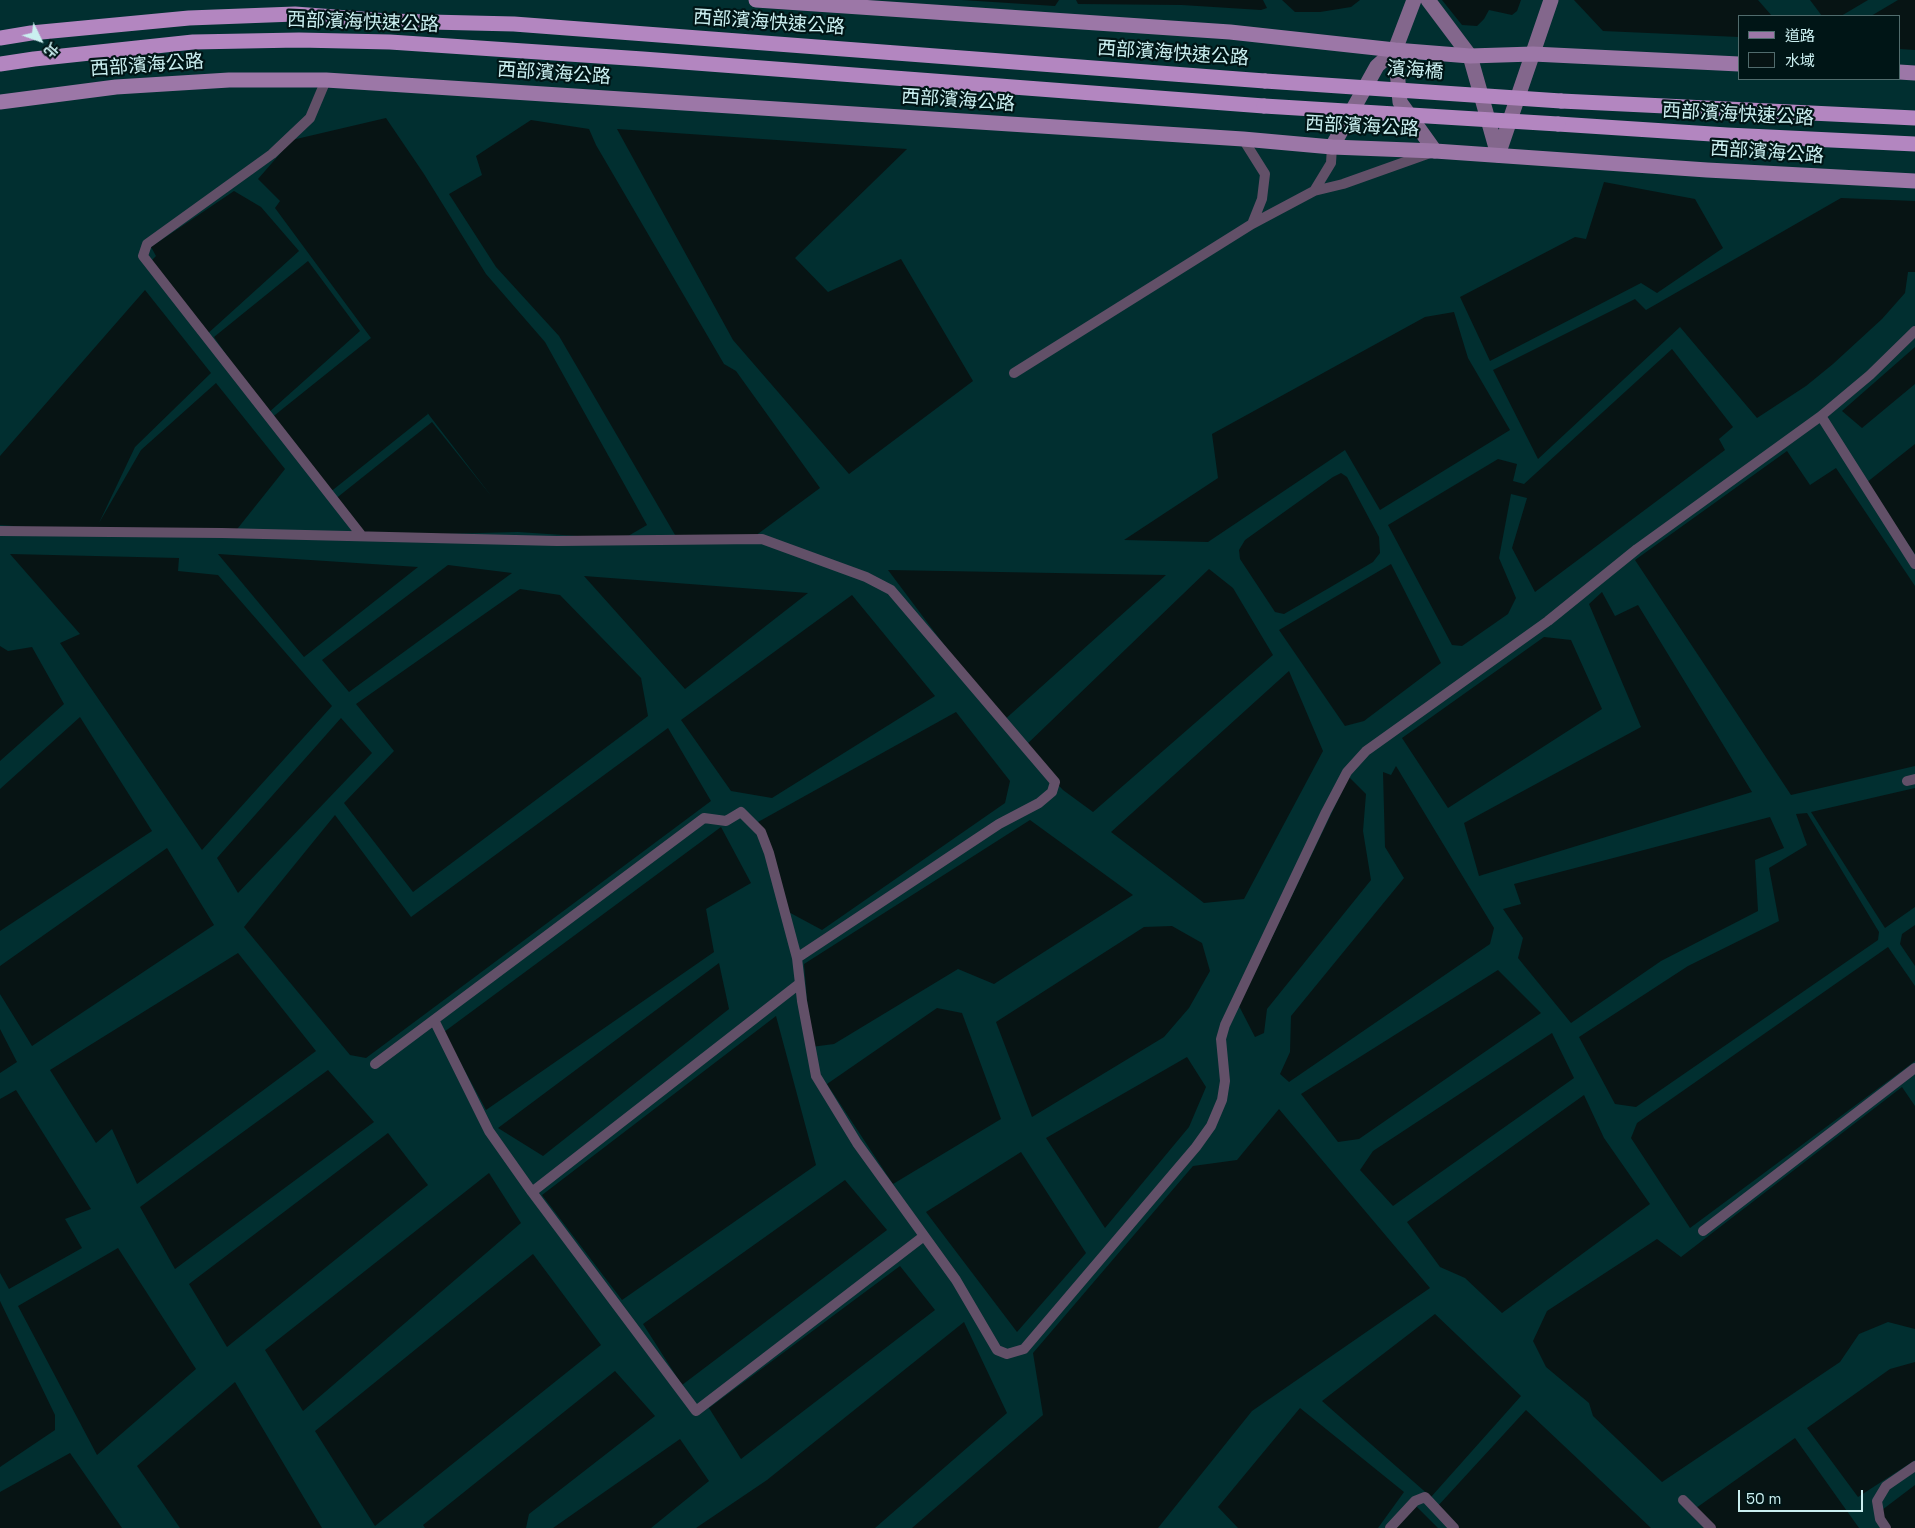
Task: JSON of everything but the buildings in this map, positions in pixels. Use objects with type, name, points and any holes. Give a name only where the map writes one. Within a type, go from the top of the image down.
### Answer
[{"type":"highway","name":"西部濱海快速公路","points":[[0,38],[31,33],[189,18],[295,14],[388,21],[533,26],[1265,81]]},
{"type":"highway","name":"西部濱海快速公路","points":[[0,64],[193,42],[299,40],[390,42],[643,59],[1264,106],[1727,135],[1915,144]]},
{"type":"highway","name":"濱海橋","points":[[1265,81],[1561,101]]},
{"type":"highway","name":"西部濱海快速公路","points":[[1561,101],[1915,118]]},
{"type":"main road","points":[[756,0],[1230,32],[1470,56],[1533,54],[1738,64]]},
{"type":"main road","points":[[1900,72],[1915,73]]},
{"type":"main road","name":"西部濱海公路","points":[[0,102],[116,87],[229,80],[326,80],[1243,139],[1332,147],[1435,151],[1727,171],[1915,181]]},
{"type":"street","points":[[1414,0],[1395,50],[1400,102],[1435,151]]},
{"type":"street","points":[[1428,0],[1470,56],[1498,155]]},
{"type":"street","points":[[1498,155],[1551,0]]},
{"type":"street","points":[[1332,147],[1377,66],[1395,50]]},
{"type":"lane","points":[[326,80],[310,118],[272,154],[147,244],[143,256],[362,536]]},
{"type":"lane","points":[[1243,139],[1264,174],[1262,199],[1252,224]]},
{"type":"lane","points":[[1314,191],[1331,163],[1332,147]]},
{"type":"lane","points":[[1014,373],[1252,224],[1314,191],[1343,184],[1435,151]]},
{"type":"lane","points":[[375,1064],[704,818],[726,821],[741,812],[760,832],[769,853],[797,958],[816,1076],[857,1143],[956,1280],[996,1350],[1006,1354],[1024,1349],[1190,1154],[1211,1126],[1222,1100],[1225,1080],[1221,1040],[1225,1025],[1326,812],[1347,772],[1366,751],[1548,622],[1637,549],[1821,416],[1870,376],[1915,331]]},
{"type":"lane","points":[[1821,416],[1915,564]]},
{"type":"lane","points":[[0,531],[222,533],[557,541],[762,539],[866,577],[891,590],[1055,782],[1052,792],[1039,803],[999,824],[797,958]]},
{"type":"lane","points":[[532,1192],[800,984]]},
{"type":"lane","points":[[434,1020],[489,1131],[532,1192],[696,1411],[924,1236]]},
{"type":"lane","points":[[1703,1232],[1915,1068]]},
{"type":"lane","points":[[1886,1528],[1880,1519],[1877,1501],[1886,1486],[1915,1466]]},
{"type":"lane","points":[[1390,1528],[1415,1501],[1425,1497],[1454,1528]]},
{"type":"lane","points":[[1683,1500],[1711,1528]]},
{"type":"water","points":[[962,0],[1059,0],[1055,6]]},
{"type":"water","points":[[1076,0],[1263,0],[1267,8],[1261,10],[1182,5],[1078,4]]},
{"type":"water","points":[[1282,0],[1360,0],[1351,7],[1320,12],[1295,12]]},
{"type":"water","points":[[1442,0],[1521,0],[1517,11],[1512,15],[1489,10],[1477,26],[1462,25]]},
{"type":"water","points":[[1574,0],[1758,0],[1771,15],[1738,15],[1738,37],[1603,31]]},
{"type":"water","points":[[1810,0],[1868,0],[1843,15],[1821,15]]},
{"type":"water","points":[[1898,0],[1915,0],[1915,50],[1900,49],[1900,15],[1873,15]]},
{"type":"water","points":[[386,118],[424,174],[486,274],[545,342],[647,525],[623,539],[518,532],[362,536],[334,500],[432,422],[492,497],[426,411],[428,414],[329,493],[270,419],[371,338],[275,208],[280,201],[258,179],[292,140]]},
{"type":"water","points":[[531,120],[589,129],[596,145],[724,364],[736,371],[820,488],[751,539],[678,540],[559,336],[496,267],[449,194],[482,175],[476,156]]},
{"type":"water","points":[[617,129],[907,149],[795,258],[828,292],[901,259],[973,381],[849,474],[733,340]]},
{"type":"water","points":[[1604,182],[1695,199],[1723,248],[1657,293],[1641,283],[1490,361],[1460,297],[1575,237],[1586,239]]},
{"type":"water","points":[[234,191],[261,207],[299,251],[205,336],[151,261],[156,256],[151,247]]},
{"type":"water","points":[[1841,198],[1915,201],[1915,272],[1908,272],[1905,293],[1882,319],[1833,364],[1806,386],[1757,418],[1680,327],[1538,459],[1493,370],[1635,299],[1646,310]]},
{"type":"water","points":[[308,261],[360,331],[267,414],[214,337]]},
{"type":"water","points":[[145,290],[211,373],[135,447],[99,523],[141,450],[216,383],[285,469],[234,533],[95,532],[0,525],[0,456]]},
{"type":"water","points":[[1454,312],[1468,358],[1510,430],[1380,510],[1345,450],[1208,542],[1124,540],[1218,478],[1212,434],[1425,317]]},
{"type":"water","points":[[1915,347],[1915,384],[1862,428],[1842,411]]},
{"type":"water","points":[[1672,349],[1733,427],[1719,439],[1725,450],[1535,592],[1512,548],[1527,498],[1511,494],[1499,558],[1516,598],[1508,614],[1462,646],[1452,645],[1388,525],[1498,459],[1517,464],[1513,481],[1524,484]]},
{"type":"water","points":[[1915,444],[1915,554],[1866,483]]},
{"type":"water","points":[[1787,451],[1810,485],[1836,468],[1915,586],[1915,766],[1791,795],[1635,560]]},
{"type":"water","points":[[1341,473],[1347,477],[1379,537],[1380,553],[1373,562],[1284,614],[1275,612],[1240,559],[1239,550],[1245,540]]},
{"type":"water","points":[[10,554],[179,558],[178,571],[218,575],[332,706],[202,850],[60,643],[80,634]]},
{"type":"water","points":[[218,554],[418,567],[304,657]]},
{"type":"water","points":[[1391,564],[1441,663],[1364,721],[1345,726],[1279,630]]},
{"type":"water","points":[[448,565],[512,573],[349,692],[322,660]]},
{"type":"water","points":[[1209,569],[1233,588],[1273,655],[1093,812],[1063,790],[1023,748]]},
{"type":"water","points":[[888,570],[1166,575],[1002,722]]},
{"type":"water","points":[[584,576],[808,593],[685,689]]},
{"type":"water","points":[[520,589],[560,595],[641,678],[648,716],[413,892],[344,803],[394,751],[356,704]]},
{"type":"water","points":[[1602,592],[1615,616],[1638,605],[1752,792],[1479,876],[1464,823],[1641,727],[1589,604]]},
{"type":"water","points":[[852,595],[935,696],[772,798],[731,791],[681,720]]},
{"type":"water","points":[[1544,637],[1571,640],[1602,709],[1448,808],[1402,738]]},
{"type":"water","points":[[0,646],[8,651],[32,647],[64,704],[0,761]]},
{"type":"water","points":[[1289,671],[1323,751],[1244,899],[1204,903],[1111,832]]},
{"type":"water","points":[[956,712],[1010,781],[1005,803],[822,930],[783,909],[758,822]]},
{"type":"water","points":[[80,717],[152,831],[0,931],[0,789]]},
{"type":"water","points":[[341,718],[372,753],[238,893],[217,858]]},
{"type":"water","points":[[668,728],[711,801],[366,1058],[350,1055],[244,927],[335,815],[411,917]]},
{"type":"water","points":[[1396,766],[1494,928],[1490,944],[1289,1082],[1280,1074],[1290,1052],[1291,1016],[1404,878],[1385,847],[1383,772],[1391,775]]},
{"type":"water","points":[[1349,777],[1366,794],[1363,831],[1371,880],[1267,1009],[1264,1033],[1255,1037],[1239,1006]]},
{"type":"water","points":[[1915,788],[1915,907],[1885,928],[1811,812]]},
{"type":"water","points":[[1807,813],[1879,932],[1878,940],[1636,1107],[1615,1104],[1579,1037],[1688,966],[1779,921],[1769,868],[1807,845],[1796,814]]},
{"type":"water","points":[[1770,817],[1784,848],[1755,860],[1758,911],[1661,961],[1571,1023],[1518,958],[1523,938],[1503,909],[1521,904],[1514,884]]},
{"type":"water","points":[[1030,820],[1133,895],[994,984],[958,969],[834,1044],[811,1047],[804,964]]},
{"type":"water","points":[[721,827],[751,883],[706,909],[714,952],[486,1110],[444,1032]]},
{"type":"water","points":[[167,848],[214,925],[32,1046],[0,994],[0,966]]},
{"type":"water","points":[[1915,925],[1915,966],[1900,944],[1902,934]]},
{"type":"water","points":[[1172,926],[1202,943],[1210,971],[1189,1008],[1164,1037],[1032,1117],[996,1022],[1144,927]]},
{"type":"water","points":[[1888,947],[1915,986],[1915,1061],[1690,1228],[1631,1138],[1637,1123]]},
{"type":"water","points":[[238,953],[316,1051],[137,1184],[112,1129],[96,1143],[50,1070]]},
{"type":"water","points":[[719,963],[729,1009],[543,1156],[498,1128]]},
{"type":"water","points":[[1498,970],[1541,1013],[1359,1139],[1338,1142],[1301,1094]]},
{"type":"water","points":[[937,1008],[962,1013],[1001,1119],[893,1184],[827,1084]]},
{"type":"water","points":[[776,1016],[816,1165],[622,1300],[542,1195]]},
{"type":"water","points":[[0,1029],[17,1062],[0,1073]]},
{"type":"water","points":[[1552,1033],[1574,1078],[1393,1206],[1360,1170],[1373,1151]]},
{"type":"water","points":[[1187,1057],[1206,1087],[1189,1127],[1105,1228],[1046,1138]]},
{"type":"water","points":[[328,1070],[374,1122],[175,1269],[140,1207]]},
{"type":"water","points":[[1902,1087],[1915,1106],[1915,1329],[1888,1322],[1859,1334],[1840,1362],[1662,1482],[1593,1416],[1589,1403],[1546,1367],[1533,1341],[1547,1311],[1657,1239],[1681,1257]]},
{"type":"water","points":[[16,1090],[91,1209],[65,1219],[82,1248],[9,1289],[0,1273],[0,1099]]},
{"type":"water","points":[[1584,1095],[1604,1138],[1650,1204],[1502,1313],[1465,1278],[1440,1267],[1407,1222]]},
{"type":"water","points":[[1279,1109],[1430,1288],[1252,1411],[1158,1528],[912,1528],[1043,1415],[1033,1353],[1193,1166],[1237,1160]]},
{"type":"water","points":[[388,1133],[428,1185],[227,1347],[189,1284]]},
{"type":"water","points":[[1021,1152],[1086,1253],[1017,1332],[926,1212]]},
{"type":"water","points":[[489,1173],[521,1223],[303,1411],[265,1350]]},
{"type":"water","points":[[845,1180],[887,1230],[682,1385],[643,1324]]},
{"type":"water","points":[[118,1248],[196,1369],[97,1455],[18,1306]]},
{"type":"water","points":[[533,1254],[601,1345],[375,1526],[315,1431]]},
{"type":"water","points":[[900,1266],[935,1310],[741,1459],[709,1408]]},
{"type":"water","points":[[0,1301],[55,1415],[55,1430],[0,1467]]},
{"type":"water","points":[[1435,1314],[1521,1396],[1431,1497],[1322,1401]]},
{"type":"water","points":[[964,1322],[1007,1413],[875,1528],[696,1528],[767,1480]]},
{"type":"water","points":[[1915,1362],[1915,1460],[1858,1497],[1807,1428],[1890,1369]]},
{"type":"water","points":[[615,1371],[655,1416],[529,1514],[526,1528],[425,1528],[423,1525]]},
{"type":"water","points":[[235,1382],[322,1528],[180,1528],[137,1466]]},
{"type":"water","points":[[1300,1408],[1404,1492],[1378,1528],[1238,1528],[1218,1507]]},
{"type":"water","points":[[1526,1410],[1651,1528],[1455,1528],[1436,1508]]},
{"type":"water","points":[[1795,1438],[1859,1528],[1705,1528],[1689,1513]]},
{"type":"water","points":[[680,1439],[709,1481],[651,1528],[553,1528]]},
{"type":"water","points":[[70,1453],[122,1528],[0,1528],[0,1492]]},
{"type":"water","points":[[1915,1485],[1915,1528],[1882,1528],[1882,1510]]},
{"type":"water","points":[[1414,1504],[1438,1528],[1392,1528]]}]
